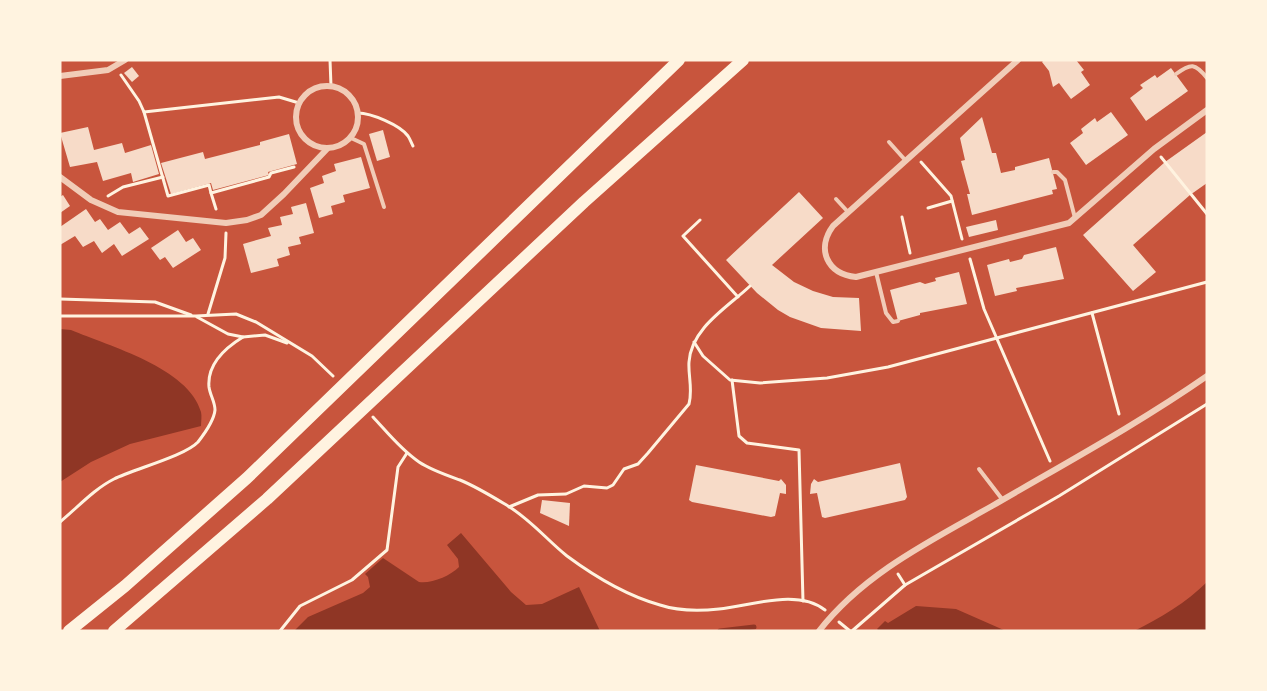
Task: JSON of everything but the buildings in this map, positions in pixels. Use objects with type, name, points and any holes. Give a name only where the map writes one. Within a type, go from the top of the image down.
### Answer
[{"type":"highway","points":[[69,631],[125,586],[247,478],[679,60]]},
{"type":"highway","points":[[114,631],[235,528],[584,202],[743,60]]},
{"type":"street","points":[[60,76],[108,70],[125,60]]},
{"type":"street","points":[[1018,60],[832,226],[825,237],[824,249],[834,269],[845,276],[856,277],[1069,223],[1154,149],[1207,110]]},
{"type":"street","points":[[321,86],[331,86],[348,94],[358,113],[356,129],[351,138],[344,144],[327,149],[307,142],[300,135],[295,115],[299,103],[311,90],[321,86]]},
{"type":"street","points":[[60,177],[91,200],[118,212],[226,223],[261,215],[327,149]]},
{"type":"street","points":[[819,631],[831,615],[892,565],[1177,397],[1207,376]]},
{"type":"lane","points":[[1176,74],[1184,68],[1193,66],[1200,69],[1207,78]]},
{"type":"lane","points":[[351,138],[364,144],[384,207]]},
{"type":"lane","points":[[890,142],[906,161]]},
{"type":"lane","points":[[1053,172],[1063,177],[1075,218]]},
{"type":"lane","points":[[836,199],[849,212]]},
{"type":"lane","points":[[876,272],[886,313],[893,322],[898,321]]},
{"type":"lane","points":[[979,469],[1002,500]]},
{"type":"path","points":[[330,60],[331,86]]},
{"type":"path","points":[[121,75],[144,112],[168,196],[209,185],[216,209]]},
{"type":"path","points":[[144,112],[279,97],[299,103]]},
{"type":"path","points":[[358,113],[367,113],[408,135],[412,146]]},
{"type":"path","points":[[914,154],[953,201],[965,250],[972,261],[984,309],[1053,470]]},
{"type":"path","points":[[1165,162],[1207,214]]},
{"type":"path","points":[[211,193],[269,177],[271,173],[300,166],[310,167]]},
{"type":"path","points":[[106,197],[123,188],[163,177]]},
{"type":"path","points":[[928,208],[953,201]]},
{"type":"path","points":[[902,217],[912,263]]},
{"type":"path","points":[[700,220],[683,236],[738,297]]},
{"type":"path","points":[[208,314],[225,258],[226,231]]},
{"type":"path","points":[[694,342],[703,356],[732,380],[760,383],[827,378],[888,367],[1207,282]]},
{"type":"path","points":[[509,507],[538,495],[566,494],[584,486],[606,488],[613,485],[624,469],[638,464],[689,404],[691,394],[689,362],[697,336],[750,286]]},
{"type":"path","points":[[60,299],[155,302],[196,316],[228,334],[243,337],[265,335],[294,345]]},
{"type":"path","points":[[1092,313],[1119,414]]},
{"type":"path","points":[[60,316],[236,314],[294,345],[328,371]]},
{"type":"path","points":[[60,522],[112,480],[195,445],[208,429],[215,410],[209,387],[210,374],[222,353],[243,337]]},
{"type":"path","points":[[732,380],[739,436],[747,443],[799,450],[803,601]]},
{"type":"path","points":[[383,428],[407,453],[430,468],[462,481],[509,507],[531,523],[566,555],[595,575],[660,606],[691,610],[716,609],[777,600],[803,601],[819,605],[851,631],[905,585],[1059,496],[1207,404]]},
{"type":"path","points":[[280,631],[300,606],[352,580],[387,550],[398,467],[407,453]]},
{"type":"shaded area","points":[[60,329],[71,330],[126,351],[165,371],[194,397],[201,412],[201,426],[130,444],[91,462],[60,482]]},
{"type":"shaded area","points":[[461,533],[511,592],[526,605],[542,604],[579,587],[600,631],[294,631],[308,617],[363,593],[370,587],[365,574],[383,558],[419,582],[435,581],[451,573],[459,567],[458,559],[447,545]]},
{"type":"shaded area","points":[[1207,582],[1207,631],[1134,631],[1172,610]]},
{"type":"shaded area","points":[[916,606],[956,609],[1006,631],[879,631],[877,629],[885,621],[888,623]]},
{"type":"waterway","points":[[720,631],[754,627]]}]
